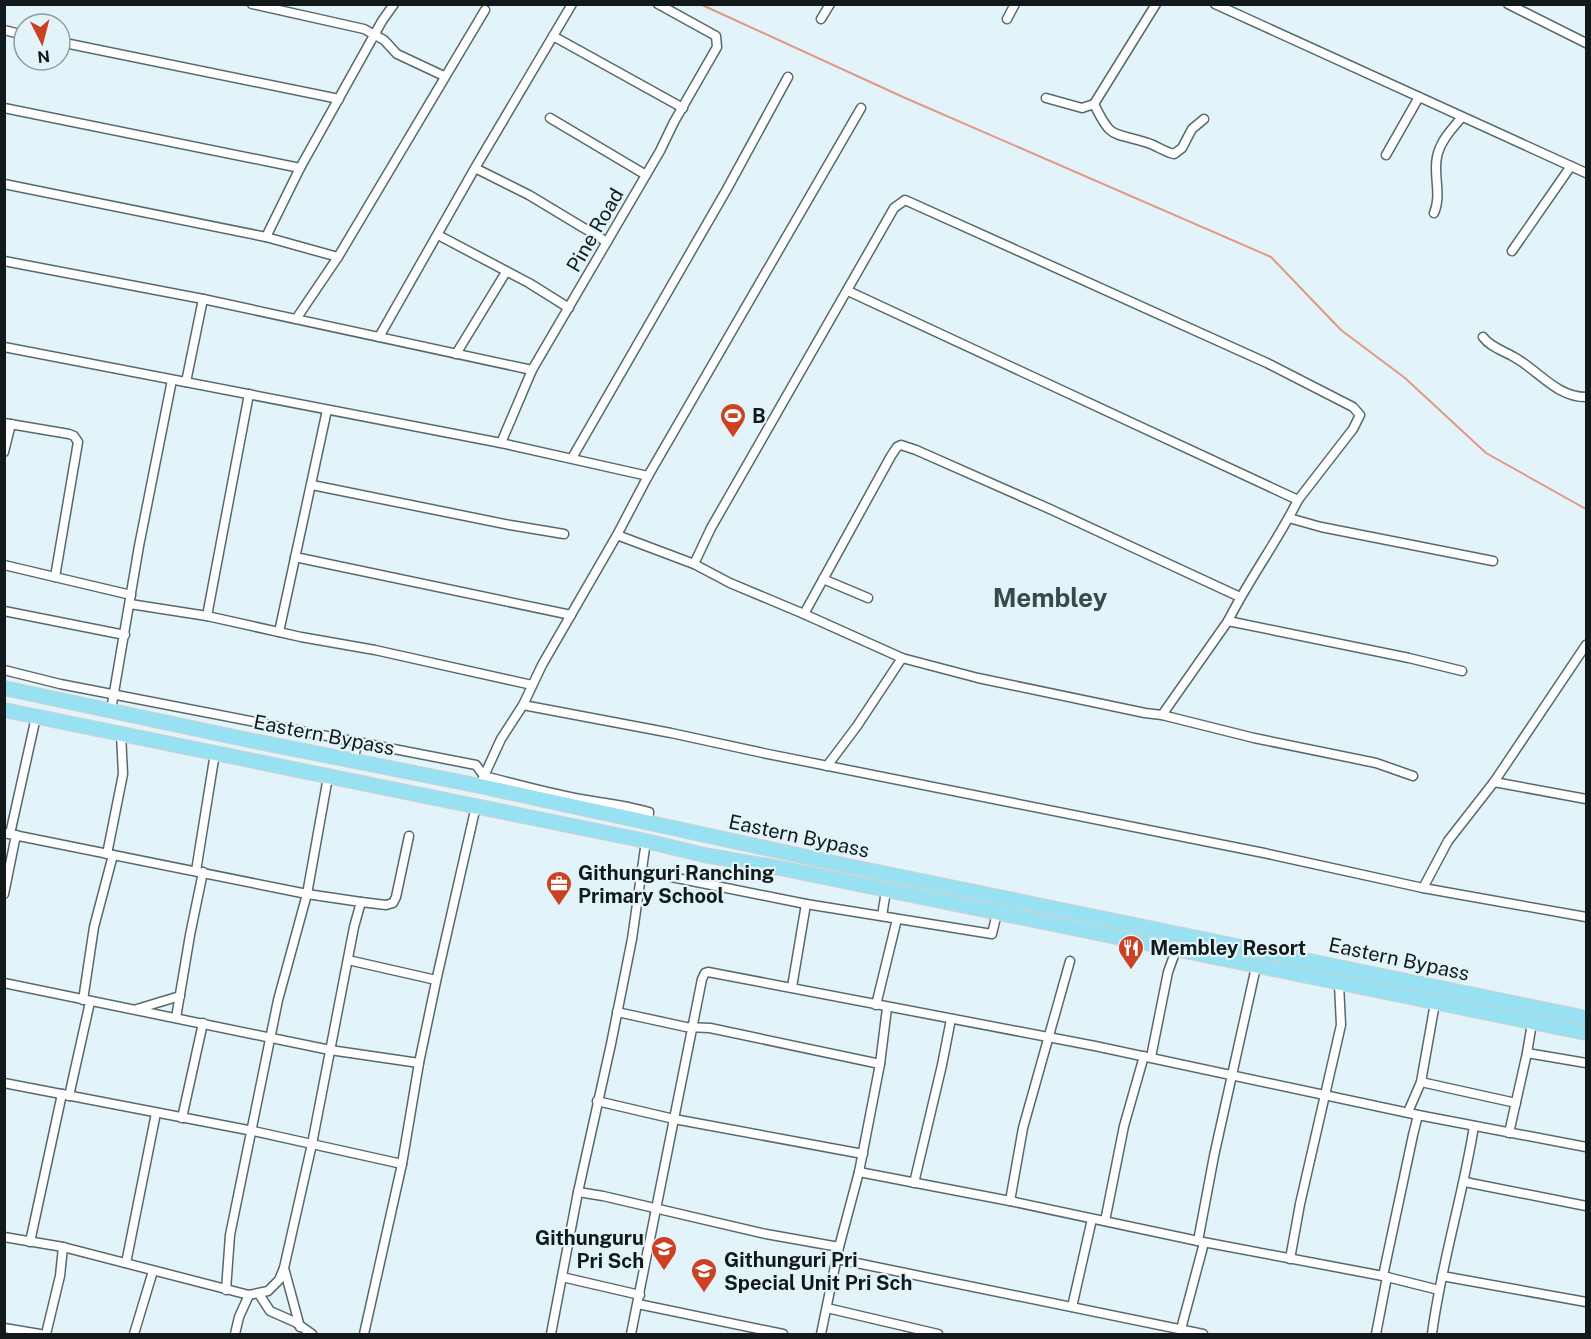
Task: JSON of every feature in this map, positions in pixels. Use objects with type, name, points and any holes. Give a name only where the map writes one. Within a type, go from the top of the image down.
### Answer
[{"type":"main road","name":"Eastern Bypass","points":[[4,688],[353,760],[482,781],[538,799],[648,824],[1587,1018]]},
{"type":"main road","name":"Eastern Bypass","points":[[4,710],[646,841],[704,855],[1587,1033]]},
{"type":"main road","points":[[533,818],[538,799]]},
{"type":"street","points":[[252,4],[364,29],[375,34],[397,54],[444,76]]},
{"type":"street","points":[[266,237],[300,168],[394,4]]},
{"type":"street","points":[[379,337],[572,4]]},
{"type":"street","name":"Pine Road","points":[[501,443],[532,370],[717,48],[716,36],[658,4]]},
{"type":"street","points":[[821,18],[830,4]]},
{"type":"street","points":[[1007,19],[1016,4]]},
{"type":"street","points":[[1046,98],[1082,108],[1094,104],[1156,4]]},
{"type":"street","points":[[1215,4],[1587,173]]},
{"type":"street","points":[[1508,4],[1587,43]]},
{"type":"street","points":[[296,319],[338,256],[485,10]]},
{"type":"street","points":[[553,36],[683,108]]},
{"type":"street","points":[[72,44],[339,99]]},
{"type":"street","points":[[572,458],[727,189],[788,77]]},
{"type":"street","points":[[1386,155],[1419,97]]},
{"type":"street","points":[[1094,104],[1101,120],[1110,131],[1147,142],[1174,154],[1182,148],[1192,129],[1204,119]]},
{"type":"street","points":[[4,108],[300,168]]},
{"type":"street","points":[[482,781],[501,739],[523,705],[648,476],[861,108]]},
{"type":"street","points":[[1434,213],[1438,199],[1437,156],[1445,138],[1462,117]]},
{"type":"street","points":[[550,118],[646,175]]},
{"type":"street","points":[[1512,251],[1571,166]]},
{"type":"street","points":[[475,168],[529,195],[607,242]]},
{"type":"street","points":[[4,184],[266,237],[338,256]]},
{"type":"street","points":[[694,564],[711,528],[894,207],[905,200],[1267,363],[1353,407],[1360,415],[1353,429],[1298,500],[1228,621],[1162,715]]},
{"type":"street","points":[[438,235],[569,308]]},
{"type":"street","points":[[4,261],[203,299],[532,370]]},
{"type":"street","points":[[456,354],[506,272]]},
{"type":"street","points":[[848,291],[1298,500]]},
{"type":"street","points":[[186,382],[203,299]]},
{"type":"street","points":[[1483,337],[1559,389],[1579,397],[1587,397]]},
{"type":"street","points":[[4,346],[501,443],[648,476]]},
{"type":"street","points":[[111,710],[172,380]]},
{"type":"street","points":[[207,616],[249,394]]},
{"type":"street","points":[[279,632],[327,410]]},
{"type":"street","points":[[4,452],[8,423],[69,434],[74,436],[78,442],[55,577]]},
{"type":"street","points":[[804,614],[891,456],[897,447],[902,446],[916,450],[1052,510],[1240,597]]},
{"type":"street","points":[[312,485],[564,534]]},
{"type":"street","points":[[1289,518],[1321,527],[1493,561]]},
{"type":"street","points":[[617,535],[694,564],[730,583],[902,658],[978,678],[1162,715],[1376,763],[1413,776]]},
{"type":"street","points":[[295,557],[571,615]]},
{"type":"street","points":[[4,565],[130,599],[532,685]]},
{"type":"street","points":[[823,579],[868,598]]},
{"type":"street","points":[[4,611],[124,634]]},
{"type":"street","points":[[1228,621],[1462,671]]},
{"type":"street","points":[[1423,888],[1448,842],[1494,782],[1587,645]]},
{"type":"street","points":[[827,766],[857,726],[902,658]]},
{"type":"street","points":[[4,670],[32,678],[476,765],[482,781]]},
{"type":"street","points":[[523,705],[1264,853],[1423,888],[1587,918]]},
{"type":"street","points":[[4,894],[10,834],[36,717]]},
{"type":"street","points":[[30,1242],[87,1001],[94,927],[110,855],[123,774],[121,734]]},
{"type":"street","points":[[353,760],[358,742]]},
{"type":"street","points":[[176,1018],[200,871],[214,753]]},
{"type":"street","points":[[226,1290],[230,1235],[253,1131],[278,999],[307,894],[328,777]]},
{"type":"street","points":[[482,781],[616,804],[649,812],[648,824]]},
{"type":"street","points":[[1494,782],[1587,799]]},
{"type":"street","points":[[364,1335],[402,1164],[436,980],[476,806]]},
{"type":"street","points":[[10,834],[307,894],[386,905],[393,903],[396,897],[409,836]]},
{"type":"street","points":[[551,1335],[578,1192],[632,939],[646,841]]},
{"type":"street","points":[[642,871],[807,904],[992,934],[996,913]]},
{"type":"street","points":[[882,916],[886,891]]},
{"type":"street","points":[[4,1237],[63,1247],[249,1295],[268,1291],[284,1268],[312,1144],[360,902]]},
{"type":"street","points":[[792,987],[807,904]]},
{"type":"street","points":[[876,1005],[897,919]]},
{"type":"street","points":[[1105,1221],[1124,1126],[1147,1057],[1168,972],[1176,950]]},
{"type":"street","points":[[348,960],[436,980]]},
{"type":"street","points":[[1010,1201],[1023,1128],[1070,961]]},
{"type":"street","points":[[1174,1330],[1201,1242],[1232,1076],[1256,967]]},
{"type":"street","points":[[631,1335],[655,1208],[705,973],[712,972],[792,987],[887,1008],[1147,1057],[1408,1113],[1587,1147]]},
{"type":"street","points":[[4,983],[330,1050],[419,1063]]},
{"type":"street","points":[[1290,1259],[1300,1204],[1341,1025],[1339,984]]},
{"type":"street","points":[[134,1010],[180,996]]},
{"type":"street","points":[[1408,1113],[1421,1082],[1435,1003]]},
{"type":"street","points":[[821,1335],[839,1247],[859,1172],[880,1064],[887,1008]]},
{"type":"street","points":[[617,1012],[686,1027],[721,1030],[880,1064]]},
{"type":"street","points":[[914,1183],[951,1019]]},
{"type":"street","points":[[182,1118],[203,1023]]},
{"type":"street","points":[[1509,1132],[1532,1023]]},
{"type":"street","points":[[1527,1053],[1587,1063]]},
{"type":"street","points":[[1421,1082],[1516,1102]]},
{"type":"street","points":[[4,1083],[253,1131],[402,1164]]},
{"type":"street","points":[[597,1101],[674,1119],[862,1154]]},
{"type":"street","points":[[126,1263],[156,1113]]},
{"type":"street","points":[[1376,1335],[1385,1277],[1419,1115]]},
{"type":"street","points":[[1432,1335],[1442,1276],[1465,1182],[1474,1126]]},
{"type":"street","points":[[859,1172],[1440,1290]]},
{"type":"street","points":[[1465,1182],[1587,1206]]},
{"type":"street","points":[[578,1192],[766,1234],[839,1247]]},
{"type":"street","points":[[1072,1307],[1092,1219]]},
{"type":"street","points":[[46,1335],[60,1276],[63,1247]]},
{"type":"street","points":[[837,1259],[1203,1335]]},
{"type":"street","points":[[284,1268],[300,1327]]},
{"type":"street","points":[[134,1335],[153,1271]]},
{"type":"street","points":[[1442,1276],[1587,1302]]},
{"type":"street","points":[[562,1277],[783,1335]]},
{"type":"street","points":[[259,1294],[270,1311],[295,1322],[312,1335]]},
{"type":"street","points":[[235,1335],[239,1317],[249,1295]]},
{"type":"street","points":[[827,1308],[938,1335]]},
{"type":"street","points":[[4,1328],[40,1335]]},
{"type":"waterway","points":[[700,4],[903,97],[1271,257],[1341,330],[1405,378],[1486,453],[1586,509]]},
{"type":"place","name":"B","points":[[733,439]]},
{"type":"place","name":"Githunguri Ranching Primary School","points":[[559,907]]},
{"type":"place","name":"Membley Resort","points":[[1131,971]]},
{"type":"place","name":"Githunguru Pri Sch","points":[[664,1272]]},
{"type":"place","name":"Githunguri Pri Special Unit Pri Sch","points":[[704,1294]]},
{"type":"district","name":"Membley","points":[[1050,598]]}]
